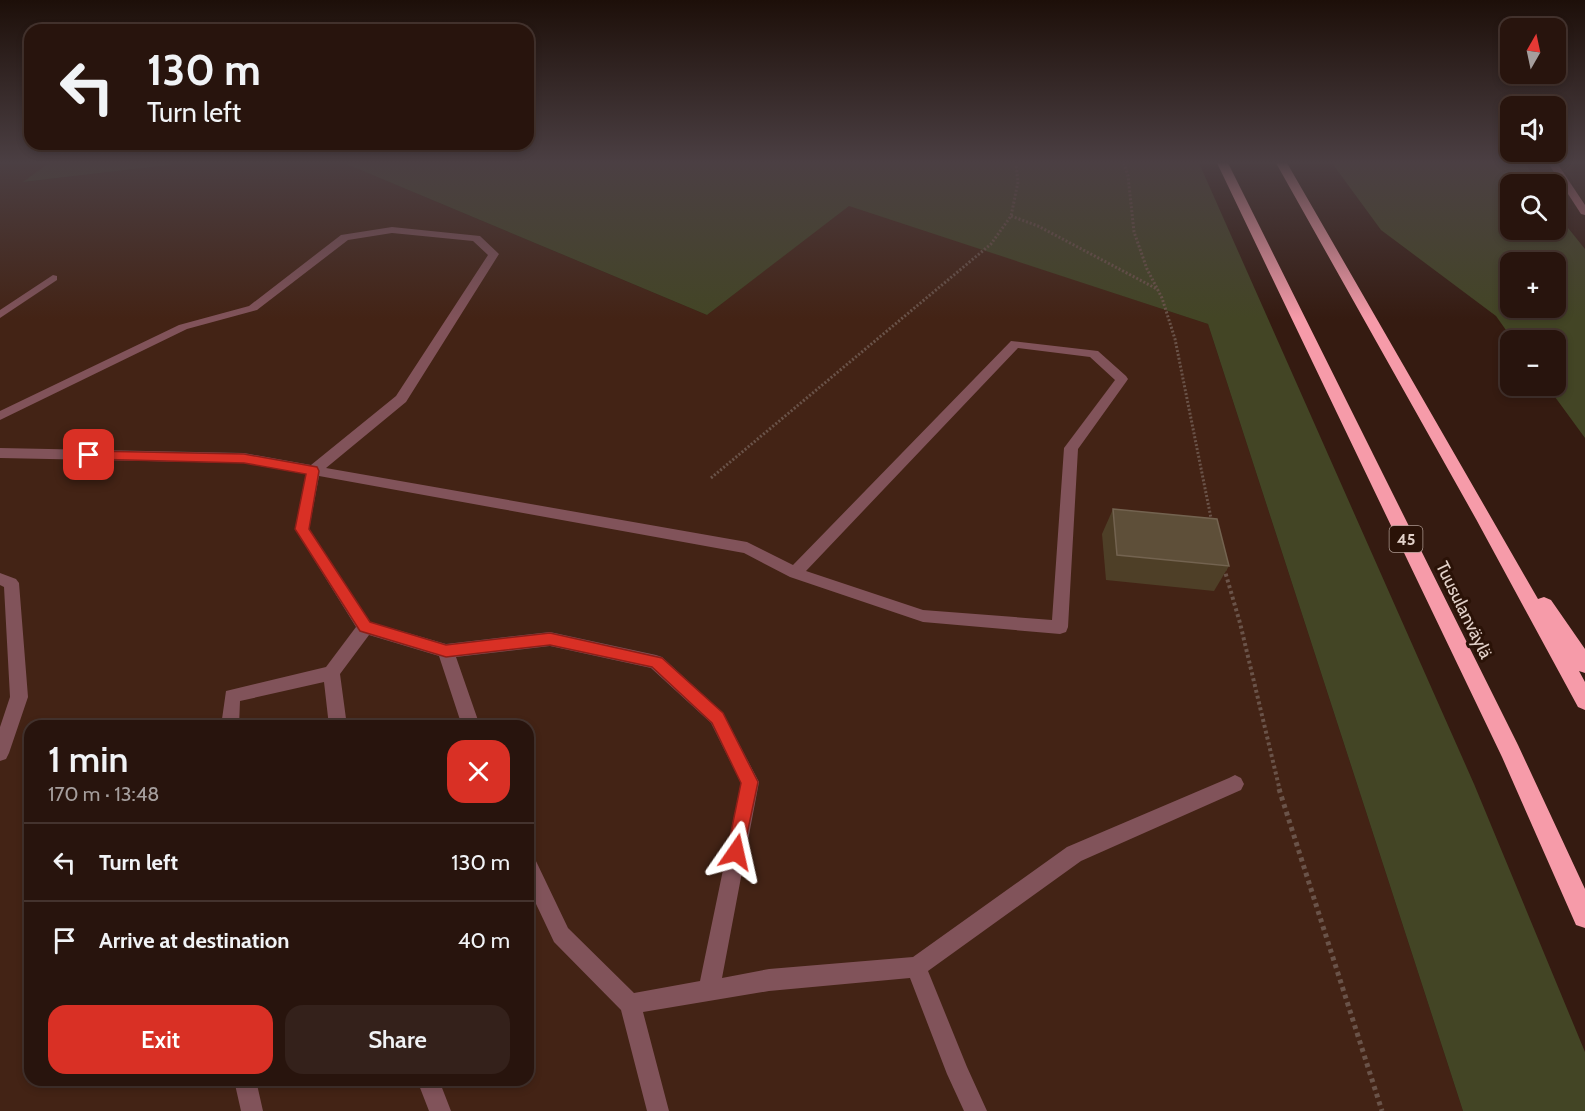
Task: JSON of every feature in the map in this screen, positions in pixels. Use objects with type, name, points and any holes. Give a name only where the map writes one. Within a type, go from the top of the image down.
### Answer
[{"type":"highway","name":"Tuusulanväylä","points":[[1247,215],[1510,752],[1585,916]]},
{"type":"highway","points":[[1311,215],[1484,518],[1585,701]]},
{"type":"highway","points":[[1484,518],[1585,665]]},
{"type":"lane","points":[[0,416],[183,327],[253,308],[345,237],[392,230],[476,238],[494,254],[401,399],[313,471],[302,529],[365,627],[446,651],[550,639],[656,662],[717,718],[750,782],[709,990]]},
{"type":"lane","points":[[0,315],[53,278]]},
{"type":"lane","points":[[0,453],[244,459],[747,548],[795,573],[923,616],[1060,627],[1071,448],[1122,379],[1094,354],[1015,344],[795,573]]},
{"type":"lane","points":[[0,579],[10,583],[19,697],[0,753]]},
{"type":"lane","points":[[230,720],[232,696],[331,673],[365,627]]},
{"type":"lane","points":[[446,651],[469,720]]},
{"type":"lane","points":[[331,673],[337,720]]},
{"type":"lane","points":[[630,1004],[768,980],[916,967],[1074,854],[1235,784]]},
{"type":"lane","points":[[534,879],[561,935],[630,1004],[658,1111]]},
{"type":"lane","points":[[916,967],[958,1074],[976,1111]]},
{"type":"lane","points":[[246,1086],[252,1111]]},
{"type":"lane","points":[[430,1086],[440,1111]]},
{"type":"path","points":[[1132,215],[1134,232],[1175,339],[1212,525]]},
{"type":"path","points":[[711,478],[991,244],[1011,216],[1038,226],[1158,290]]},
{"type":"path","points":[[1221,557],[1240,623],[1278,786],[1382,1111]]},
{"type":"shaded area","points":[[0,215],[468,215],[707,315],[836,215],[879,215],[1208,324],[1463,1111],[0,1111]]},
{"type":"green space","points":[[468,215],[837,215],[707,315]]},
{"type":"green space","points":[[876,215],[1222,215],[1474,784],[1585,1052],[1585,1111],[1463,1111],[1208,324]]},
{"type":"green space","points":[[1370,215],[1500,215],[1500,240],[1566,240],[1566,225],[1585,249],[1585,438],[1554,396],[1566,396],[1566,330],[1506,330],[1496,316],[1381,230]]},
{"type":"building","points":[[1113,509],[1217,519],[1229,566],[1117,555]]},
{"type":"route","points":[[89,455],[244,459],[313,471],[302,529],[365,627],[446,651],[550,639],[656,662],[717,718],[750,782],[736,852]]}]
